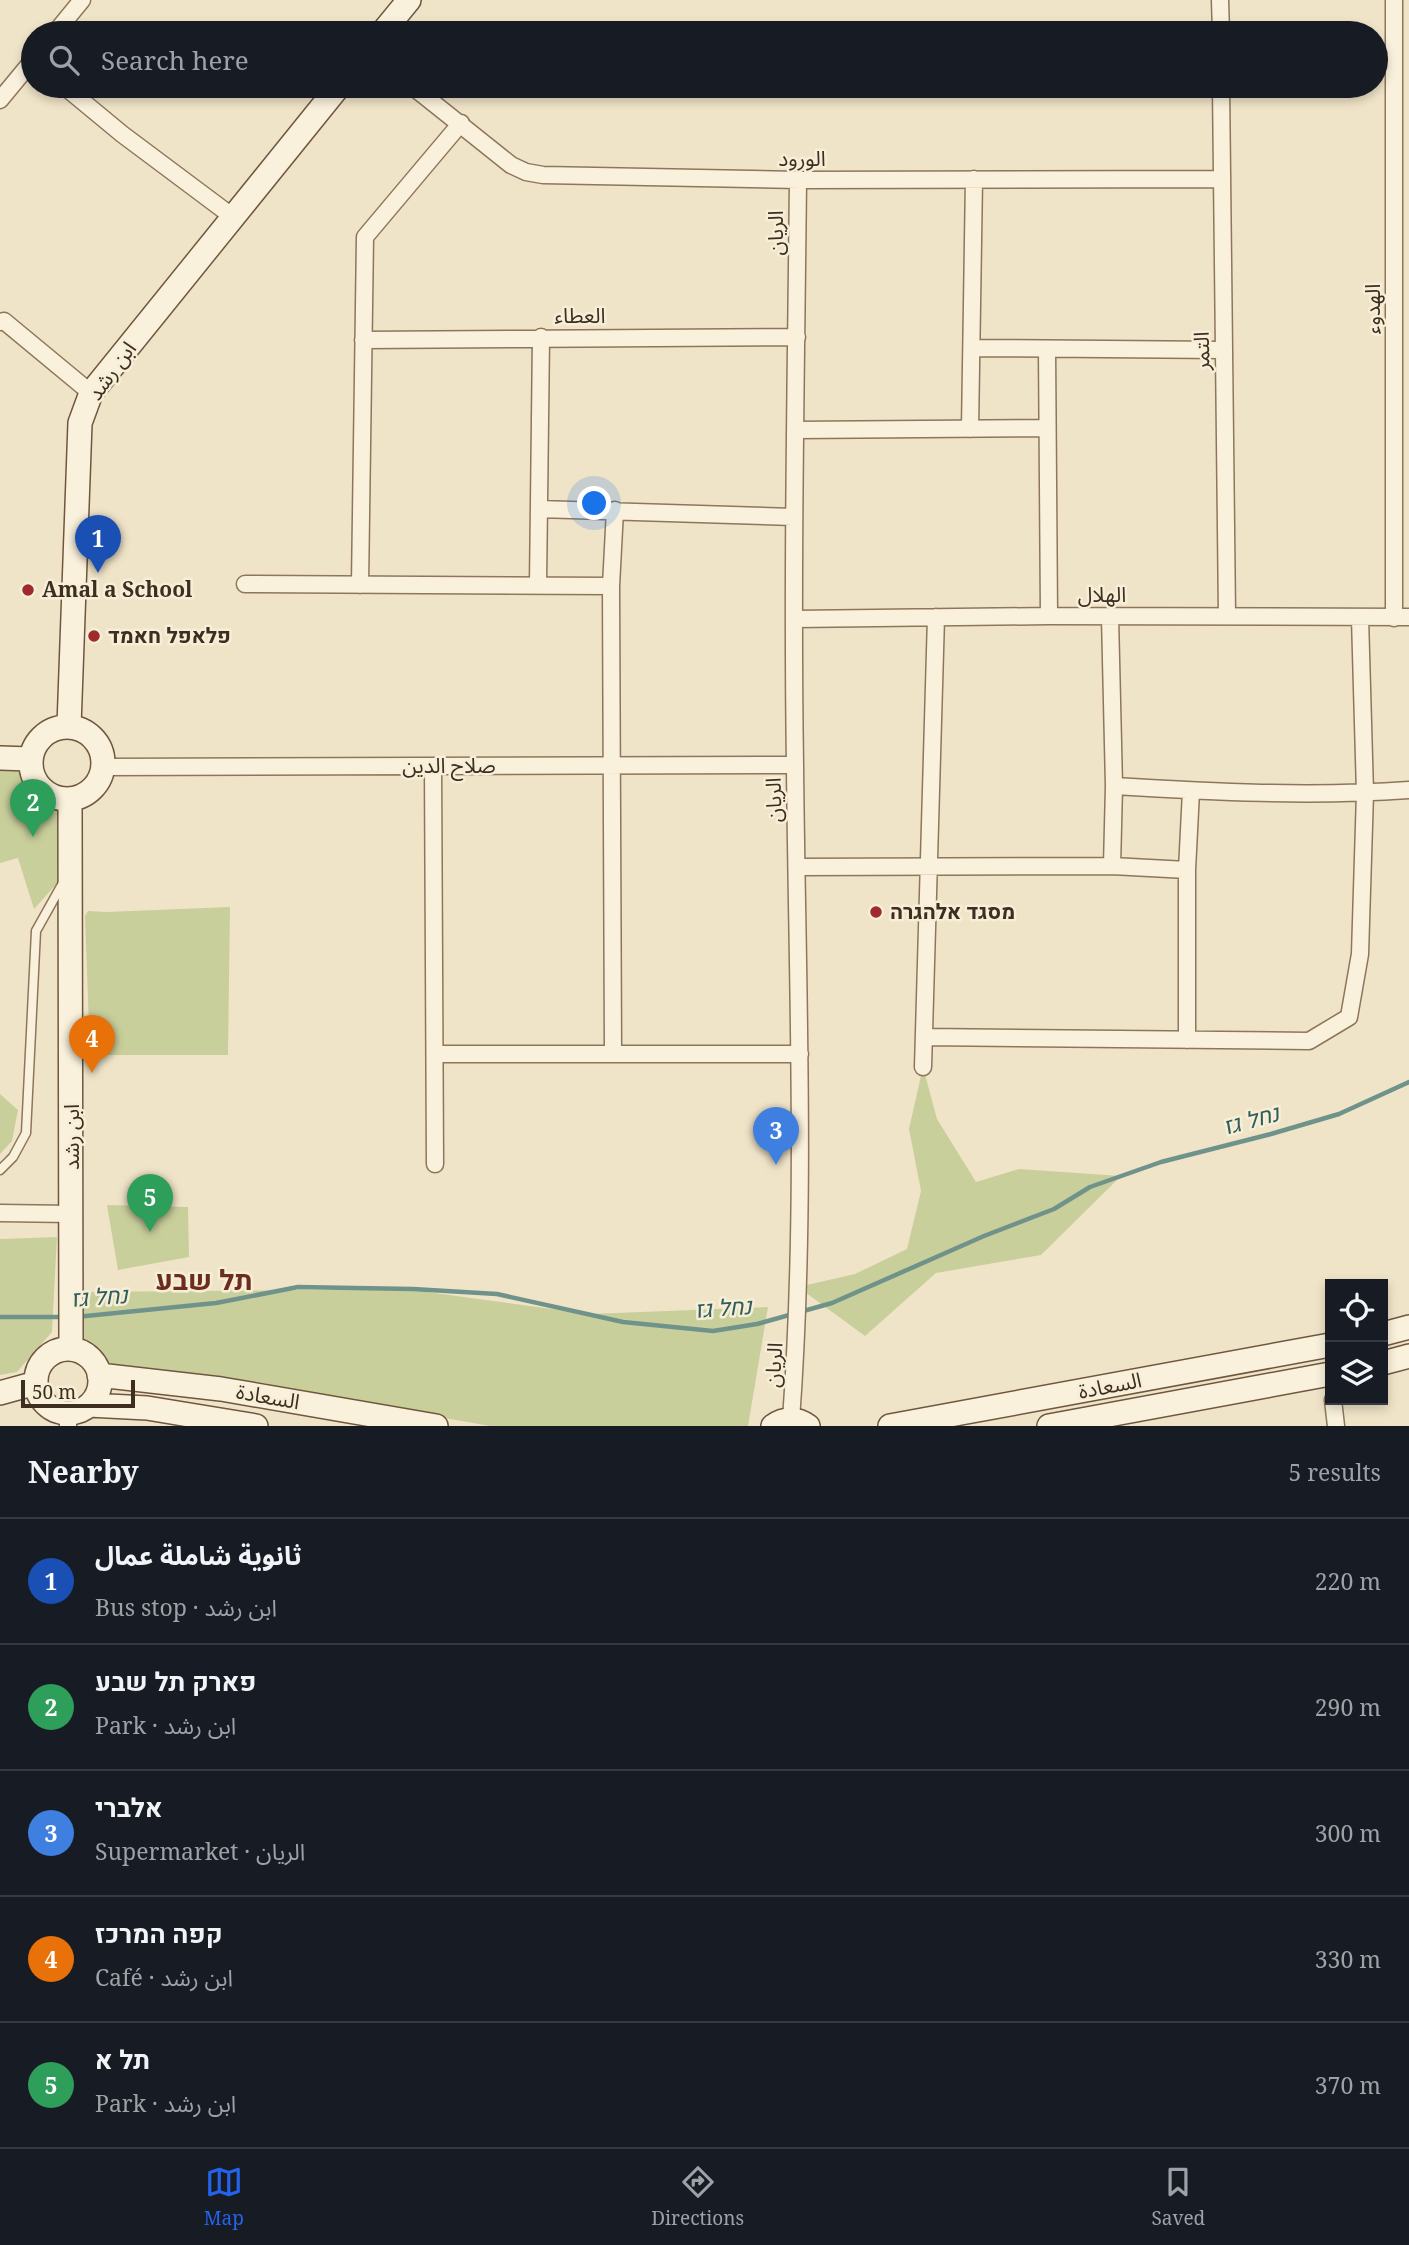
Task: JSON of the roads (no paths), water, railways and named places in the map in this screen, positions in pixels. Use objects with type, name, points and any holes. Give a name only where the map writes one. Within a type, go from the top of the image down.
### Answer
[{"type":"street","points":[[65,21],[82,0]]},
{"type":"street","points":[[392,21],[409,0]]},
{"type":"street","points":[[1220,0],[1221,21]]},
{"type":"street","name":"الهدوء","points":[[1394,0],[1401,617]]},
{"type":"street","points":[[0,100],[21,75]]},
{"type":"street","points":[[78,98],[122,134],[233,216]]},
{"type":"street","name":"ابن رشد","points":[[69,726],[80,423],[91,393],[329,98]]},
{"type":"street","name":"الورود","points":[[428,98],[511,164],[526,172],[543,175],[798,180],[1222,179]]},
{"type":"street","name":"التمر","points":[[1221,98],[1227,616]]},
{"type":"street","points":[[360,584],[365,237],[461,123]]},
{"type":"street","points":[[970,429],[974,179]]},
{"type":"street","name":"الريان","points":[[790,1424],[798,1305],[800,1054],[794,765],[793,517],[798,180]]},
{"type":"street","points":[[0,322],[4,321],[91,393]]},
{"type":"street","points":[[538,585],[541,337]]},
{"type":"street","name":"العطاء","points":[[363,340],[797,337]]},
{"type":"street","points":[[973,348],[1223,351]]},
{"type":"street","points":[[1047,349],[1049,616]]},
{"type":"street","points":[[796,430],[1046,428]]},
{"type":"street","points":[[539,509],[793,517]]},
{"type":"street","points":[[613,1054],[611,586],[615,510]]},
{"type":"street","points":[[244,584],[611,586]]},
{"type":"street","name":"الهلال","points":[[795,619],[1049,616],[1401,617]]},
{"type":"street","points":[[923,1068],[936,617]]},
{"type":"street","points":[[1110,617],[1114,786],[1112,866]]},
{"type":"street","points":[[923,1037],[1309,1041],[1349,1017],[1360,954],[1365,793],[1360,618]]},
{"type":"street","points":[[69,726],[89,734],[98,743],[104,767],[95,787],[82,796],[70,799],[47,794],[38,785],[31,771],[30,759],[46,732],[69,726]]},
{"type":"street","points":[[0,758],[30,759]]},
{"type":"street","name":"صلاح الدين","points":[[104,767],[794,765]]},
{"type":"street","points":[[433,766],[435,1164]]},
{"type":"street","points":[[1114,786],[1191,791],[1365,793],[1409,790]]},
{"type":"street","points":[[1187,1040],[1187,870],[1191,791]]},
{"type":"street","name":"ابن رشد","points":[[70,799],[71,1349]]},
{"type":"street","points":[[797,867],[1112,866],[1187,870]]},
{"type":"street","points":[[435,1054],[800,1054]]},
{"type":"street","points":[[0,1213],[72,1213]]},
{"type":"street","points":[[1388,1333],[1409,1327]]},
{"type":"street","name":"السعادة","points":[[890,1426],[1325,1346]]},
{"type":"street","points":[[71,1349],[91,1358],[99,1375],[98,1392],[75,1415],[51,1409],[41,1399],[36,1383],[36,1373],[44,1359],[54,1352],[71,1349]]},
{"type":"street","points":[[1388,1362],[1409,1356]]},
{"type":"street","name":"السعادة","points":[[99,1375],[220,1389],[436,1426]]},
{"type":"street","name":"السعادة","points":[[1049,1426],[1325,1375]]},
{"type":"street","points":[[0,1393],[36,1383]]},
{"type":"street","points":[[1334,1405],[1336,1426]]},
{"type":"street","name":"السعادة","points":[[75,1415],[147,1408],[256,1426]]},
{"type":"lane","points":[[0,1170],[13,1157],[26,1133],[36,931],[71,869]]},
{"type":"waterway","name":"נחל גז","points":[[76,1317],[216,1303],[298,1287],[497,1294],[623,1322],[713,1331],[757,1324],[832,1303],[984,1236],[1054,1209],[1090,1187],[1161,1162],[1339,1114],[1409,1082]]},
{"type":"waterway","name":"נחל גז","points":[[0,1317],[64,1317]]},
{"type":"place","name":"ثانوية شاملة عمال","points":[[98,573]]},
{"type":"place","name":"Amal a School","points":[[28,590]]},
{"type":"place","name":"פלאפל חאמד","points":[[94,636]]},
{"type":"place","name":"פארק תל שבע","points":[[33,837]]},
{"type":"place","name":"מסגד אלהגרה","points":[[876,912]]},
{"type":"place","name":"קפה המרכז","points":[[92,1073]]},
{"type":"place","name":"אלברי","points":[[776,1165]]},
{"type":"place","name":"תל א","points":[[150,1232]]},
{"type":"district","name":"תל שבע","points":[[204,1280]]}]
